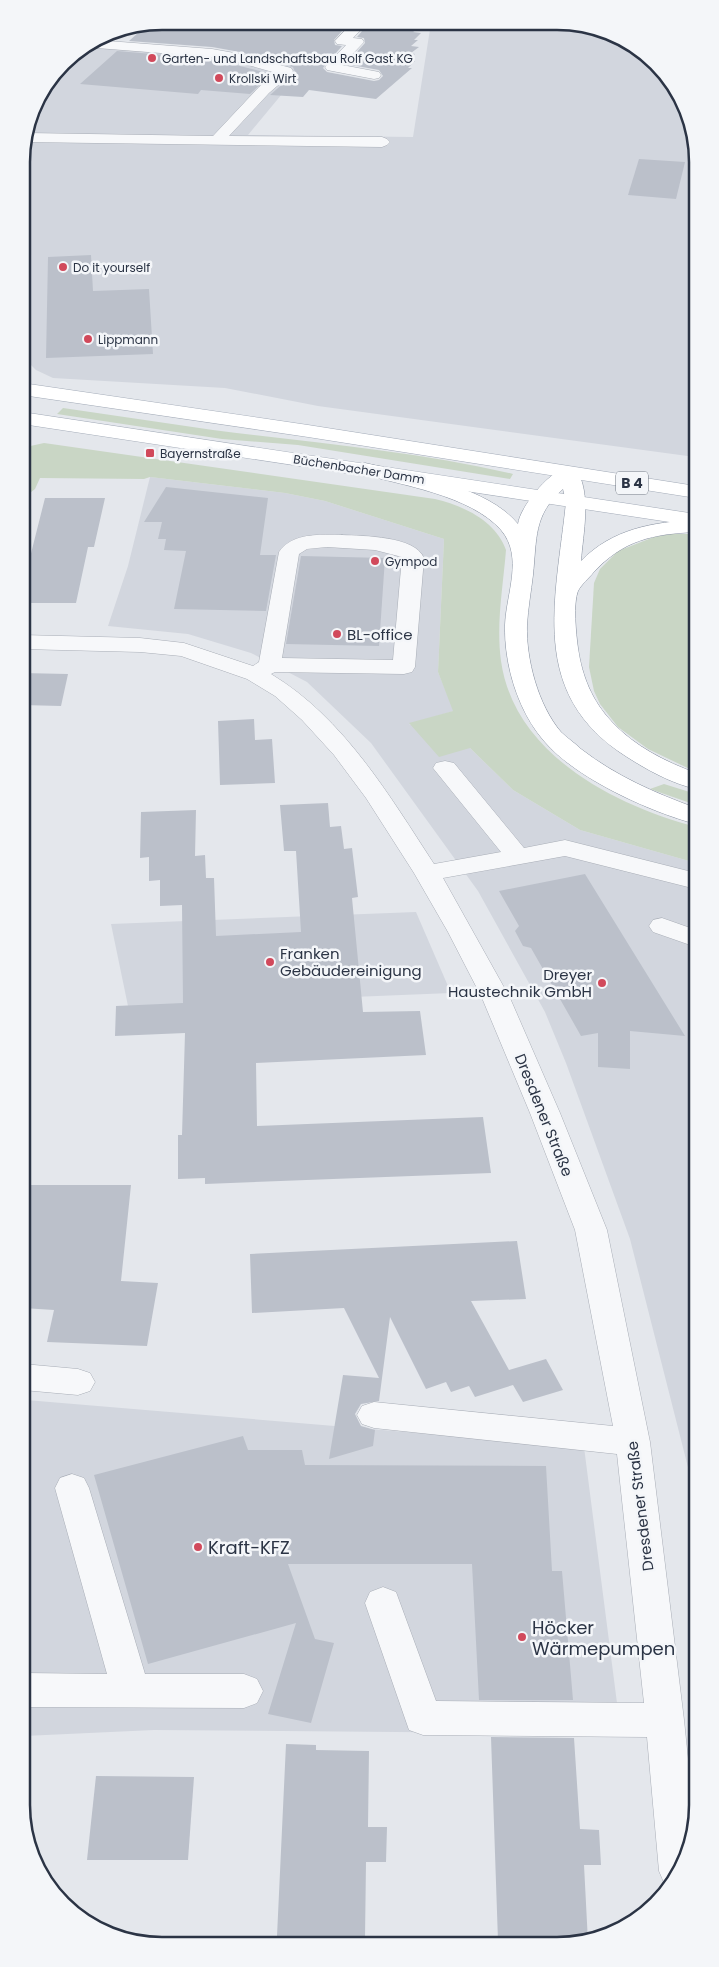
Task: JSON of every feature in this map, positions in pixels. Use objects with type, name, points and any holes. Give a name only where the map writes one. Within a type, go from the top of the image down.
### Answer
[{"type":"main road","name":"Büchenbacher Damm","points":[[30,391],[299,430],[569,473]]},
{"type":"main road","name":"Büchenbacher Damm","points":[[30,419],[170,442],[689,519]]},
{"type":"main road","points":[[365,470],[456,495],[476,504],[508,525],[524,554]]},
{"type":"main road","name":"B 4","points":[[569,473],[689,491]]},
{"type":"main road","points":[[689,779],[663,768],[618,741],[603,727],[580,697],[569,664],[565,635],[576,502],[569,473],[542,497],[532,510],[524,554],[516,624],[516,640],[524,679],[534,706],[549,734],[610,781],[656,803],[689,814]]},
{"type":"main road","points":[[568,590],[595,560],[616,543],[626,538],[662,528],[689,526]]},
{"type":"street","points":[[352,30],[342,41],[357,42],[332,68],[374,75]]},
{"type":"street","points":[[102,45],[212,53],[286,72],[264,90],[218,140]]},
{"type":"street","points":[[32,138],[382,142]]},
{"type":"street","points":[[314,542],[382,544],[396,546],[411,553],[413,558],[404,668],[263,669],[288,554],[291,549],[301,544],[314,542]]},
{"type":"street","name":"Dresdener Straße","points":[[30,642],[140,645],[184,650],[263,669],[343,750],[377,796],[427,873],[496,998],[545,1113],[591,1230],[633,1442],[678,1858]]},
{"type":"street","points":[[444,768],[518,857]]},
{"type":"street","points":[[427,873],[565,848],[689,879]]},
{"type":"street","points":[[662,926],[689,936]]},
{"type":"street","points":[[30,1378],[78,1382]]},
{"type":"street","points":[[374,1415],[633,1442]]},
{"type":"street","points":[[72,1488],[131,1690]]},
{"type":"street","points":[[383,1603],[423,1718],[664,1720]]},
{"type":"street","points":[[30,1690],[244,1691]]},
{"type":"shaded area","points":[[430,30],[566,30],[591,34],[623,48],[637,57],[656,75],[667,89],[682,119],[689,153],[689,456],[318,406],[225,388],[53,378],[36,370],[30,364],[30,153],[34,128],[40,111],[57,82],[75,63],[89,52],[104,44],[220,51],[327,64],[282,94],[248,135],[413,137]]},
{"type":"shaded area","points":[[150,477],[285,493],[325,501],[444,539],[438,672],[454,711],[409,724],[470,748],[513,790],[580,830],[689,861],[689,1471],[630,1239],[566,1063],[545,1012],[478,891],[371,743],[307,682],[251,653],[188,634],[108,626],[128,566]]},
{"type":"shaded area","points":[[416,912],[451,993],[128,1006],[111,924]]},
{"type":"shaded area","points":[[30,1400],[584,1447],[621,1734],[154,1730],[30,1736]]},
{"type":"green space","points":[[63,408],[213,430],[401,453],[513,474],[510,479],[298,445],[222,439],[57,414]]},
{"type":"green space","points":[[44,443],[435,499],[457,506],[478,516],[495,531],[506,550],[500,619],[501,661],[510,694],[525,723],[547,749],[573,771],[602,789],[633,805],[689,825],[689,861],[580,830],[513,790],[470,748],[439,757],[409,723],[453,711],[438,672],[444,539],[325,501],[285,493],[150,477],[144,479],[40,478],[35,489],[30,493],[30,446]]},
{"type":"green space","points":[[671,534],[689,534],[689,769],[648,749],[618,727],[600,704],[594,691],[589,667],[594,583],[600,569],[618,551],[654,537]]},
{"type":"green space","points":[[664,784],[689,792],[689,803],[650,789]]},
{"type":"building","points":[[153,30],[343,30],[334,40],[335,45],[342,46],[323,68],[327,72],[374,81],[379,80],[383,76],[379,70],[346,64],[365,43],[364,38],[357,37],[363,30],[416,30],[413,32],[421,33],[414,40],[418,40],[411,46],[419,47],[411,53],[415,54],[407,60],[415,61],[408,68],[412,68],[376,99],[309,90],[303,97],[270,95],[293,75],[295,72],[293,67],[240,52],[212,47],[129,41],[138,33]]},
{"type":"building","points":[[117,51],[212,59],[272,74],[250,94],[201,90],[198,94],[80,84]]},
{"type":"building","points":[[639,159],[685,162],[676,199],[628,195]]},
{"type":"building","points":[[91,255],[93,291],[149,289],[153,354],[46,358],[48,257]]},
{"type":"building","points":[[166,487],[268,498],[260,555],[276,555],[266,611],[174,609],[186,551],[164,550],[166,539],[158,539],[162,522],[144,522]]},
{"type":"building","points":[[45,498],[105,498],[94,547],[88,547],[76,603],[30,603],[30,557]]},
{"type":"building","points":[[301,556],[385,558],[379,646],[286,644]]},
{"type":"building","points":[[30,673],[68,674],[61,706],[30,705]]},
{"type":"building","points":[[254,719],[255,740],[272,739],[275,783],[220,785],[218,721]]},
{"type":"building","points":[[328,803],[330,827],[341,826],[344,849],[352,848],[358,897],[352,898],[363,1012],[420,1011],[426,1055],[256,1063],[257,1126],[483,1117],[491,1173],[205,1184],[205,1178],[178,1179],[178,1135],[182,1135],[185,1033],[115,1036],[116,1006],[183,1003],[182,905],[160,906],[160,880],[149,881],[149,857],[140,858],[141,812],[196,810],[195,856],[205,855],[206,878],[214,878],[216,936],[301,932],[296,851],[284,851],[280,805]]},
{"type":"building","name":"Dreyer Haustechnik GmbH","points":[[585,874],[685,1036],[630,1031],[630,1069],[598,1067],[598,1033],[581,1036],[531,948],[523,946],[515,931],[519,926],[499,891]]},
{"type":"building","points":[[30,1185],[131,1185],[121,1281],[158,1283],[147,1346],[47,1342],[54,1310],[30,1308]]},
{"type":"building","points":[[517,1241],[526,1299],[471,1301],[509,1370],[546,1359],[563,1390],[523,1402],[513,1385],[475,1397],[469,1386],[451,1392],[446,1382],[426,1389],[390,1317],[379,1401],[361,1404],[355,1414],[361,1426],[375,1430],[373,1446],[329,1459],[343,1375],[379,1378],[344,1308],[252,1313],[250,1254]]},
{"type":"building","points":[[243,1436],[248,1450],[302,1450],[305,1465],[546,1466],[552,1571],[562,1571],[573,1700],[479,1700],[472,1564],[288,1564],[315,1639],[334,1643],[311,1723],[268,1714],[296,1623],[148,1664],[94,1475]]},
{"type":"building","points":[[491,1737],[574,1738],[580,1829],[599,1830],[601,1865],[584,1865],[588,1933],[566,1937],[498,1937]]},
{"type":"building","points":[[286,1744],[316,1745],[316,1750],[369,1751],[368,1827],[387,1827],[386,1862],[366,1862],[365,1937],[277,1936]]},
{"type":"building","points":[[96,1776],[194,1777],[188,1860],[87,1860]]},
{"type":"place","name":"Garten- und Landschaftsbau Rolf Gast KG","points":[[152,58]]},
{"type":"place","name":"Krollski Wirt","points":[[219,78]]},
{"type":"place","name":"Do it yourself","points":[[63,267]]},
{"type":"place","name":"Lippmann","points":[[88,339]]},
{"type":"place","name":"Bayernstraße","points":[[150,453]]},
{"type":"place","name":"Gympod","points":[[375,561]]},
{"type":"place","name":"BL-office","points":[[337,634]]},
{"type":"place","name":"Franken Gebäudereinigung","points":[[270,962]]},
{"type":"place","name":"Dreyer Haustechnik GmbH","points":[[602,983]]},
{"type":"place","name":"Kraft-KFZ","points":[[198,1547]]},
{"type":"place","name":"Höcker Wärmepumpen","points":[[522,1637]]}]
